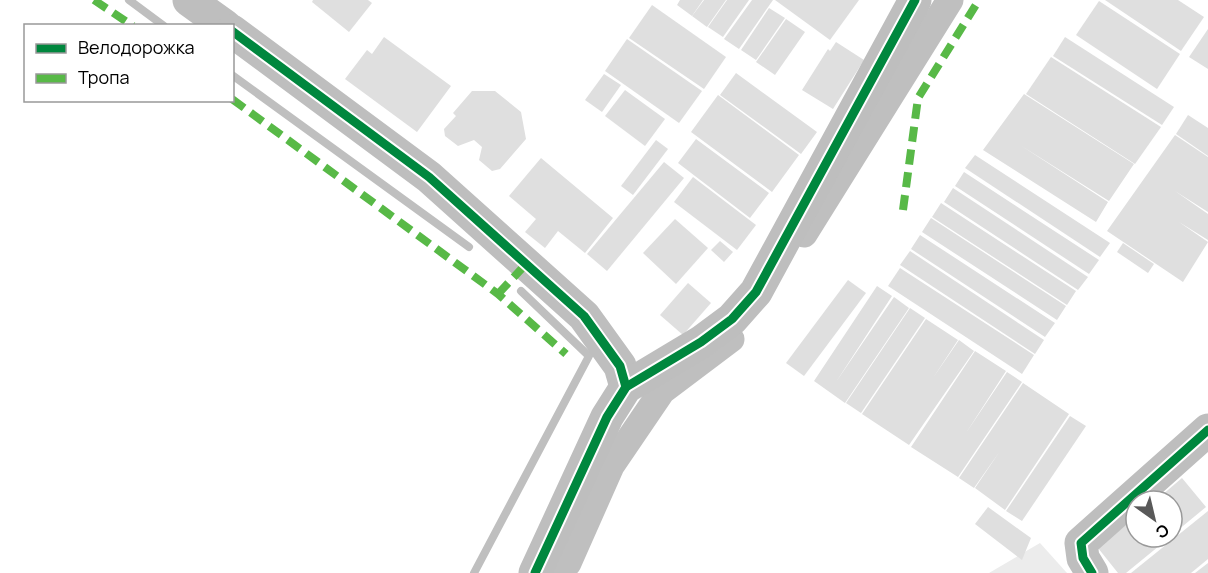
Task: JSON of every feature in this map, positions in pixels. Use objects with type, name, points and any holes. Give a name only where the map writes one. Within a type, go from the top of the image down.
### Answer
[{"type":"street","points":[[189,0],[222,24]]},
{"type":"street","points":[[535,573],[607,417],[626,387],[701,342],[732,319],[756,292],[908,2]]},
{"type":"street","points":[[234,32],[429,177],[584,316],[620,366],[626,387]]},
{"type":"street","points":[[1092,573],[1083,558],[1081,543],[1208,430]]},
{"type":"shaded area","points":[[1040,543],[1067,573],[989,573]]},
{"type":"building","points":[[313,0],[368,0],[372,3],[349,32],[312,2]]},
{"type":"building","points":[[680,0],[703,0],[692,16],[677,5]]},
{"type":"building","points":[[704,0],[726,0],[707,27],[692,16]]},
{"type":"building","points":[[727,0],[749,0],[723,37],[708,27]]},
{"type":"building","points":[[752,0],[773,0],[739,49],[724,39]]},
{"type":"building","points":[[775,0],[859,0],[830,40]]},
{"type":"building","points":[[1105,0],[1178,0],[1204,17],[1181,51]]},
{"type":"building","points":[[1099,1],[1180,54],[1157,89],[1076,35]]},
{"type":"building","points":[[652,5],[726,57],[704,89],[629,38]]},
{"type":"building","points":[[769,8],[785,18],[756,60],[741,50]]},
{"type":"building","points":[[786,19],[805,32],[775,75],[756,62]]},
{"type":"building","points":[[1208,29],[1208,69],[1189,57]]},
{"type":"building","points":[[384,37],[451,86],[417,132],[345,79],[367,50],[372,54]]},
{"type":"building","points":[[1065,37],[1174,107],[1162,125],[1053,56]]},
{"type":"building","points":[[627,39],[702,91],[679,123],[605,71]]},
{"type":"building","points":[[836,42],[864,60],[833,109],[802,90],[828,49],[830,51]]},
{"type":"building","points":[[1051,57],[1161,127],[1135,164],[1026,94]]},
{"type":"building","points":[[736,73],[817,132],[801,154],[720,95]]},
{"type":"building","points":[[604,74],[621,85],[602,112],[585,100]]},
{"type":"building","points":[[625,90],[665,119],[645,146],[605,116]]},
{"type":"building","points":[[472,91],[495,91],[521,112],[526,139],[500,169],[492,171],[479,160],[482,147],[474,140],[458,146],[445,136],[444,129],[456,116],[453,113]]},
{"type":"building","points":[[1024,94],[1134,164],[1109,201],[1020,145],[1108,202],[1096,222],[983,150]]},
{"type":"building","points":[[718,95],[799,155],[772,192],[691,132]]},
{"type":"building","points":[[1188,115],[1208,128],[1208,156],[1176,134]]},
{"type":"building","points":[[1175,135],[1208,157],[1208,212],[1175,191],[1208,214],[1208,240],[1179,222],[1208,242],[1183,282],[1107,231]]},
{"type":"building","points":[[696,139],[769,193],[750,218],[678,163]]},
{"type":"building","points":[[656,140],[668,149],[633,195],[621,186]]},
{"type":"building","points":[[975,155],[1110,243],[1100,257],[965,168]]},
{"type":"building","points":[[541,158],[613,218],[585,253],[558,231],[545,248],[525,232],[536,219],[509,196]]},
{"type":"building","points":[[664,162],[684,178],[607,271],[587,254]]},
{"type":"building","points":[[964,172],[1099,260],[1089,274],[955,186]]},
{"type":"building","points":[[693,177],[756,225],[737,250],[674,202]]},
{"type":"building","points":[[953,188],[1088,277],[1078,290],[944,202]]},
{"type":"building","points":[[941,203],[1076,291],[1067,305],[932,217]]},
{"type":"building","points":[[931,218],[1066,306],[1057,320],[922,232]]},
{"type":"building","points":[[675,219],[708,248],[676,284],[643,253]]},
{"type":"building","points":[[920,235],[1055,323],[1045,337],[911,249]]},
{"type":"building","points":[[720,241],[733,252],[724,262],[711,250]]},
{"type":"building","points":[[1123,243],[1154,264],[1148,273],[1117,252]]},
{"type":"building","points":[[910,251],[1044,340],[1035,354],[900,265]]},
{"type":"building","points":[[900,268],[1034,355],[1022,374],[888,286]]},
{"type":"building","points":[[848,280],[866,293],[804,376],[786,363]]},
{"type":"building","points":[[688,283],[711,303],[683,335],[660,315]]},
{"type":"building","points":[[877,286],[892,296],[836,382],[894,297],[909,308],[845,403],[814,381]]},
{"type":"building","points":[[910,308],[925,318],[861,413],[846,403]]},
{"type":"building","points":[[926,319],[958,340],[933,378],[959,340],[974,351],[909,445],[862,414]]},
{"type":"building","points":[[975,351],[1006,371],[966,433],[1007,372],[1022,382],[958,477],[911,447]]},
{"type":"building","points":[[1023,383],[1069,414],[1005,510],[975,488],[1000,451],[974,488],[959,478]]},
{"type":"building","points":[[1070,416],[1086,426],[1022,521],[1006,511]]},
{"type":"building","points":[[1182,478],[1206,507],[1184,525],[1184,489],[1169,489]]},
{"type":"building","points":[[988,507],[1031,538],[1022,560],[975,524]]},
{"type":"building","points":[[1208,511],[1208,559],[1191,573],[1131,573],[1161,549],[1184,549],[1184,530]]},
{"type":"building","points":[[1124,526],[1124,549],[1155,549],[1126,573],[1118,573],[1098,548]]},
{"type":"building","points":[[1208,563],[1208,573],[1195,573]]},
{"type":"waterway","points":[[129,0],[161,24]]},
{"type":"waterway","points":[[804,234],[950,0]]},
{"type":"waterway","points":[[234,76],[469,247]]},
{"type":"waterway","points":[[474,573],[589,356],[521,291]]},
{"type":"waterway","points":[[560,573],[568,563],[611,466],[662,391],[731,339]]},
{"type":"marked path","points":[[94,0],[130,24]]},
{"type":"marked path","points":[[903,210],[918,98],[979,0]]},
{"type":"marked path","points":[[234,100],[498,294],[566,354]]},
{"type":"marked path","points":[[498,294],[526,264]]},
{"type":"cycle path","points":[[535,573],[607,417],[626,387],[701,342],[732,319],[756,292],[915,0]]},
{"type":"cycle path","points":[[234,32],[429,177],[584,316],[620,366],[626,387]]},
{"type":"cycle path","points":[[1092,573],[1083,558],[1081,543],[1208,430]]}]
